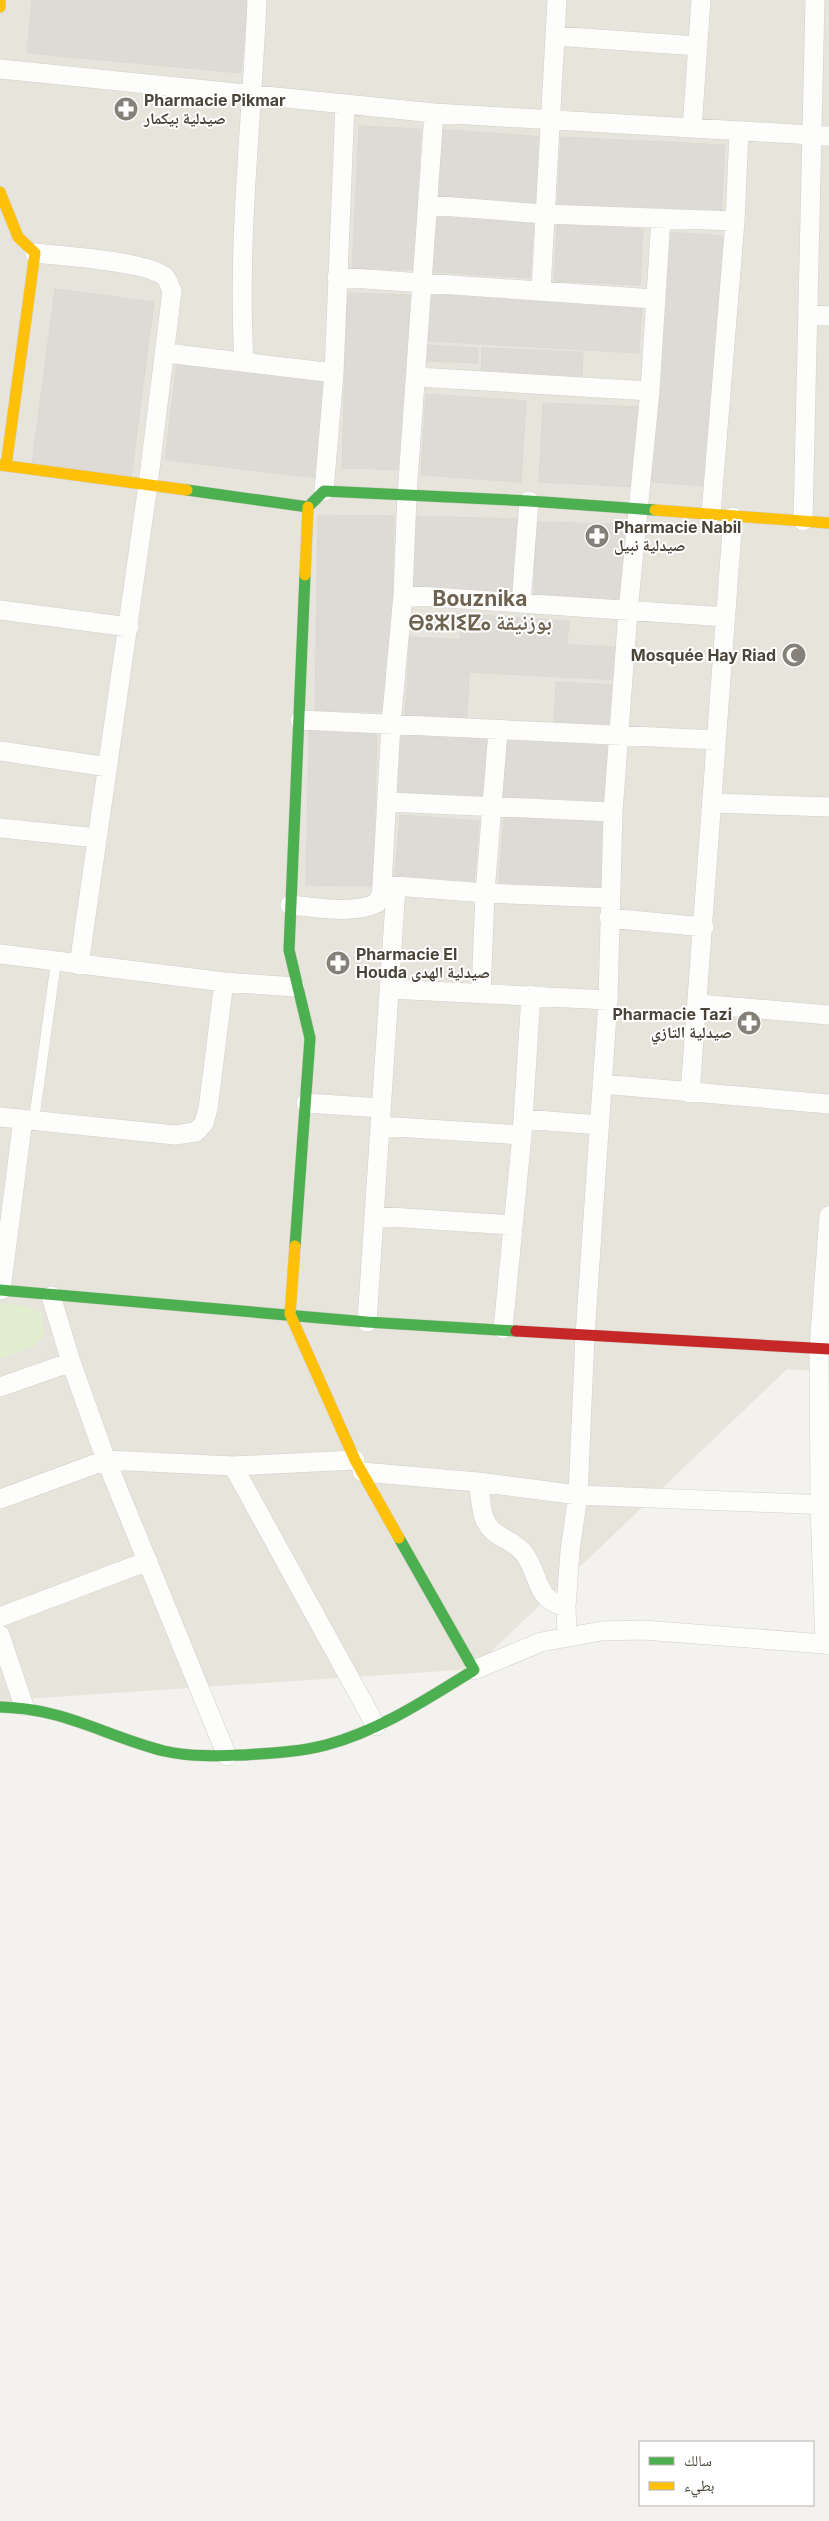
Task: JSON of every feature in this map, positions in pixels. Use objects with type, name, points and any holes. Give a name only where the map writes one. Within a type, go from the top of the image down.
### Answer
[{"type":"street","points":[[0,0],[0,7]]},
{"type":"street","points":[[244,362],[242,322],[243,245],[257,0]]},
{"type":"street","points":[[541,290],[556,0]]},
{"type":"street","points":[[692,129],[702,0]]},
{"type":"street","points":[[803,521],[809,314],[820,135],[815,0]]},
{"type":"street","points":[[555,36],[698,46]]},
{"type":"street","points":[[0,69],[434,113],[820,135]]},
{"type":"street","points":[[345,104],[334,373],[324,492],[308,507],[289,950],[295,987],[307,1016],[310,1038],[290,1314],[359,1466],[474,1670]]},
{"type":"street","points":[[367,1322],[390,989],[387,802],[391,724],[403,595],[407,495],[424,282],[434,113]]},
{"type":"street","points":[[711,514],[735,221],[739,131]]},
{"type":"street","points":[[0,192],[18,237],[35,253],[139,267],[156,272],[166,278],[172,297],[129,627],[79,965]]},
{"type":"street","points":[[428,205],[545,214],[735,221]]},
{"type":"street","points":[[567,1636],[566,1607],[570,1551],[578,1495],[585,1335],[608,1000],[609,898],[613,812],[637,508],[650,391],[654,299],[661,218]]},
{"type":"street","points":[[35,253],[3,465],[308,507]]},
{"type":"street","points":[[337,277],[654,299]]},
{"type":"street","points":[[809,314],[829,316]]},
{"type":"street","points":[[166,353],[334,373]]},
{"type":"street","points":[[417,377],[650,391]]},
{"type":"street","points":[[324,492],[529,501],[829,523]]},
{"type":"street","points":[[521,604],[529,501]]},
{"type":"street","points":[[690,1093],[699,1004],[733,517]]},
{"type":"street","points":[[403,595],[726,616]]},
{"type":"street","points":[[0,610],[129,627]]},
{"type":"street","points":[[300,720],[619,737],[716,740]]},
{"type":"street","points":[[481,993],[485,894],[498,731]]},
{"type":"street","points":[[0,750],[108,767]]},
{"type":"street","points":[[387,802],[613,812]]},
{"type":"street","points":[[712,803],[829,807]]},
{"type":"street","points":[[0,828],[97,838]]},
{"type":"street","points":[[290,905],[342,908],[366,906],[377,903],[381,894],[389,886],[485,894],[609,898]]},
{"type":"street","points":[[609,918],[704,927]]},
{"type":"street","points":[[0,954],[224,982],[295,987]]},
{"type":"street","points":[[0,1117],[175,1136],[196,1132],[204,1123],[208,1109],[224,982]]},
{"type":"street","points":[[390,989],[608,1000]]},
{"type":"street","points":[[503,1328],[523,1127],[531,995]]},
{"type":"street","points":[[699,1004],[829,1015]]},
{"type":"street","points":[[602,1084],[829,1104]]},
{"type":"street","points":[[306,1103],[380,1117],[523,1127],[599,1125]]},
{"type":"street","points":[[28,1120],[1,1290],[51,1296],[290,1314],[367,1322],[503,1328],[585,1335],[824,1348]]},
{"type":"street","points":[[374,1216],[512,1225]]},
{"type":"street","points":[[0,1707],[24,1706],[72,1716],[170,1752],[227,1756],[305,1750],[335,1741],[376,1726],[474,1670],[512,1652],[541,1642],[567,1636],[643,1630],[827,1644],[824,1348],[829,1216]]},
{"type":"street","points":[[51,1296],[71,1362],[106,1460],[227,1756]]},
{"type":"street","points":[[0,1387],[71,1362]]},
{"type":"street","points":[[0,1499],[106,1460],[232,1466],[359,1466],[578,1495],[825,1505]]},
{"type":"street","points":[[232,1466],[376,1726]]},
{"type":"street","points":[[478,1482],[484,1519],[490,1530],[518,1547],[530,1562],[544,1595],[554,1604],[566,1607]]},
{"type":"street","points":[[0,1617],[148,1561]]},
{"type":"street","points":[[0,1636],[24,1706]]},
{"type":"lane","points":[[28,1120],[56,962]]},
{"type":"shaded area","points":[[0,0],[829,0],[829,1372],[787,1369],[473,1669],[25,1699],[0,1706]]},
{"type":"green space","points":[[0,1303],[25,1306],[41,1313],[44,1336],[34,1346],[0,1359]]},
{"type":"building","points":[[32,0],[248,0],[241,73],[27,53]]},
{"type":"building","points":[[359,126],[421,129],[414,270],[352,268]]},
{"type":"building","points":[[439,129],[542,137],[536,207],[434,199]]},
{"type":"building","points":[[561,137],[725,145],[721,217],[557,209]]},
{"type":"building","points":[[437,215],[534,221],[530,278],[433,272]]},
{"type":"building","points":[[557,225],[643,229],[640,285],[554,281]]},
{"type":"building","points":[[668,232],[723,236],[705,486],[650,482]]},
{"type":"building","points":[[55,289],[154,302],[131,477],[32,464]]},
{"type":"building","points":[[347,293],[410,295],[404,470],[342,468]]},
{"type":"building","points":[[430,294],[642,306],[639,353],[428,341]]},
{"type":"building","points":[[427,345],[478,348],[478,363],[426,361]]},
{"type":"building","points":[[482,348],[583,352],[582,380],[481,376]]},
{"type":"building","points":[[177,361],[330,379],[318,478],[165,460]]},
{"type":"building","points":[[426,394],[526,401],[521,482],[421,475]]},
{"type":"building","points":[[543,403],[639,407],[635,487],[539,482]]},
{"type":"building","points":[[318,515],[394,516],[390,712],[315,711]]},
{"type":"building","points":[[411,516],[520,519],[517,596],[408,592]]},
{"type":"building","points":[[535,522],[624,524],[623,602],[534,600]]},
{"type":"building","points":[[461,614],[569,621],[567,644],[460,639]]},
{"type":"building","points":[[409,637],[617,647],[618,680],[408,669]]},
{"type":"building","points":[[408,669],[469,672],[467,720],[405,717]]},
{"type":"building","points":[[556,682],[617,685],[616,730],[554,728]]},
{"type":"building","points":[[309,728],[377,729],[373,886],[306,885]]},
{"type":"building","points":[[398,734],[487,738],[484,797],[396,794]]},
{"type":"building","points":[[506,737],[609,745],[604,807],[501,799]]},
{"type":"building","points":[[504,814],[609,823],[603,892],[499,883]]},
{"type":"building","points":[[400,815],[479,821],[474,881],[395,875]]},
{"type":"traffic: fast","points":[[187,490],[308,507],[324,491],[529,501],[655,510]]},
{"type":"traffic: fast","points":[[295,1246],[310,1038],[289,950],[305,575]]},
{"type":"traffic: fast","points":[[0,1290],[367,1322],[516,1331]]},
{"type":"traffic: fast","points":[[0,1707],[44,1712],[64,1717],[164,1751],[213,1756],[274,1753],[316,1747],[346,1739],[384,1723],[474,1670],[399,1538]]},
{"type":"traffic: slow","points":[[0,0],[0,7]]},
{"type":"traffic: slow","points":[[0,192],[18,237],[35,253],[6,466]]},
{"type":"traffic: slow","points":[[0,465],[187,490]]},
{"type":"traffic: slow","points":[[305,575],[308,507]]},
{"type":"traffic: slow","points":[[655,510],[829,523]]},
{"type":"traffic: slow","points":[[295,1246],[290,1314],[355,1460],[399,1538]]},
{"type":"traffic: jam","points":[[516,1331],[829,1349]]},
{"type":"place","name":"Pharmacie Pikmar صيدلية بيكمار","points":[[126,109]]},
{"type":"place","name":"Pharmacie Nabil صيدلية نبيل","points":[[597,536]]},
{"type":"place","name":"Mosquée Hay Riad","points":[[794,655]]},
{"type":"place","name":"Pharmacie El Houda صيدلية الهدى","points":[[338,963]]},
{"type":"place","name":"Pharmacie Tazi صيدلية التازي","points":[[749,1023]]},
{"type":"district","name":"Bouznika ⴱⵓⵣⵏⵉⵇⴰ بوزنيقة","points":[[480,610]]}]
